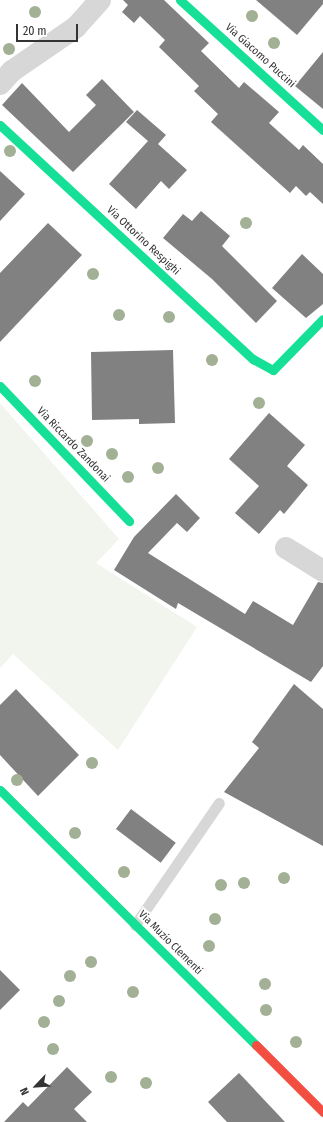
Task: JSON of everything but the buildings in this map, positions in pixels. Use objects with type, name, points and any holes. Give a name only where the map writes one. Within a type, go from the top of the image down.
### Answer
[{"type":"street","points":[[0,84],[12,71],[76,27],[100,0]]},
{"type":"street","name":"Via Giacomo Puccini","points":[[180,0],[323,130]]},
{"type":"street","name":"Via Ottorino Respighi","points":[[0,125],[253,359],[273,370],[323,319]]},
{"type":"street","name":"Via Riccardo Zandonai","points":[[0,386],[129,521]]},
{"type":"street","points":[[286,548],[323,571]]},
{"type":"street","name":"Via Muzio Clementi","points":[[0,790],[323,1112]]},
{"type":"lane","points":[[135,925],[219,803]]},
{"type":"shaded area","points":[[0,403],[119,539],[96,563],[197,627],[118,750],[13,654],[0,668]]},
{"type":"traffic: fast","points":[[180,0],[323,130]]},
{"type":"traffic: fast","points":[[0,125],[253,359],[273,370],[323,319]]},
{"type":"traffic: fast","points":[[0,386],[129,521]]},
{"type":"traffic: fast","points":[[0,790],[256,1045]]},
{"type":"traffic: jam","points":[[256,1045],[323,1112]]}]
